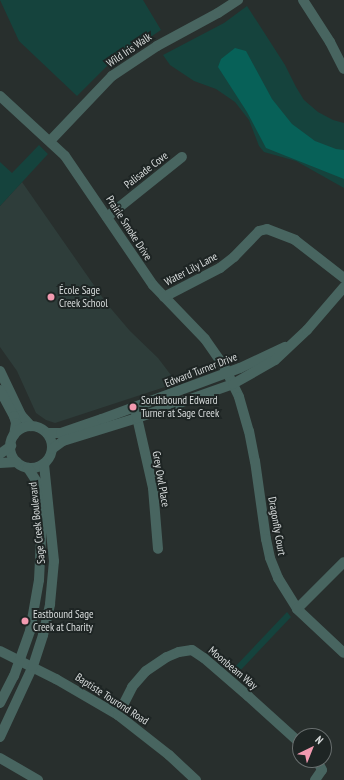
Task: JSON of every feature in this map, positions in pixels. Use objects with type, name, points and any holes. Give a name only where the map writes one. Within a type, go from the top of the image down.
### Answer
[{"type":"street","name":"Wild Iris Walk","points":[[50,141],[112,76],[157,46],[218,13],[238,0]]},
{"type":"street","points":[[303,0],[330,42],[344,69]]},
{"type":"street","name":"Prairie Smoke Drive","points":[[0,96],[50,141],[73,166],[140,267],[164,297],[205,339],[230,379]]},
{"type":"street","name":"Palisade Cove","points":[[107,217],[182,157]]},
{"type":"street","name":"Water Lily Lane","points":[[164,297],[220,268],[234,257],[259,231],[268,229],[295,240],[344,278]]},
{"type":"street","name":"Edward Turner Drive","points":[[52,449],[70,438],[136,416],[275,360],[321,315],[344,287]]},
{"type":"street","points":[[0,371],[21,415],[31,426]]},
{"type":"street","name":"Edward Turner Drive","points":[[47,433],[61,433],[76,429],[230,379]]},
{"type":"street","name":"Dragonfly Court","points":[[230,379],[249,431],[270,558],[278,578],[297,609],[344,653]]},
{"type":"street","points":[[0,390],[14,416],[16,423],[10,446],[0,454]]},
{"type":"street","name":"Grey Owl Place","points":[[136,416],[153,488],[158,549]]},
{"type":"street","points":[[10,446],[13,458],[28,468],[36,468],[44,464],[51,456],[51,440],[47,433],[40,428],[31,426],[24,428],[14,435]]},
{"type":"street","points":[[0,463],[17,462]]},
{"type":"street","name":"Sage Creek Boulevard","points":[[0,737],[26,663],[47,620],[54,561],[44,464]]},
{"type":"street","name":"Sage Creek Boulevard","points":[[0,704],[14,676],[26,663],[30,630],[35,609],[41,554],[42,519],[40,495],[37,482],[28,468]]},
{"type":"street","points":[[297,609],[344,562]]},
{"type":"street","name":"Moonbeam Way","points":[[118,715],[132,687],[146,671],[167,657],[179,652],[192,650],[204,658],[292,736]]},
{"type":"street","name":"Baptiste Tourond Road","points":[[0,651],[26,663],[118,715],[164,751],[196,780]]},
{"type":"street","points":[[0,758],[38,780]]},
{"type":"street","points":[[315,780],[322,770],[321,768]]},
{"type":"shaded area","points":[[0,0],[143,0],[161,30],[108,65],[77,96],[19,41]]},
{"type":"shaded area","points":[[247,6],[285,65],[304,100],[318,112],[333,120],[344,123],[344,188],[296,161],[264,152],[259,146],[249,120],[235,102],[216,89],[194,81],[170,65],[163,55],[224,23]]},
{"type":"shaded area","points":[[235,48],[246,51],[272,99],[292,124],[315,141],[336,149],[344,150],[344,179],[266,148],[247,112],[218,67],[221,59]]},
{"type":"shaded area","points":[[39,145],[48,154],[0,206],[0,162],[12,173]]},
{"type":"shaded area","name":"École Sage Creek School","points":[[22,182],[107,304],[130,331],[158,358],[177,383],[55,423],[46,420],[36,413],[17,371],[0,347],[0,206]]},
{"type":"shaded area","points":[[287,612],[291,617],[237,674],[232,670]]},
{"type":"place","name":"École Sage Creek School","points":[[51,297]]},
{"type":"place","name":"Southbound Edward Turner at Sage Creek","points":[[133,407]]},
{"type":"place","name":"Eastbound Sage Creek at Charity","points":[[25,621]]}]
